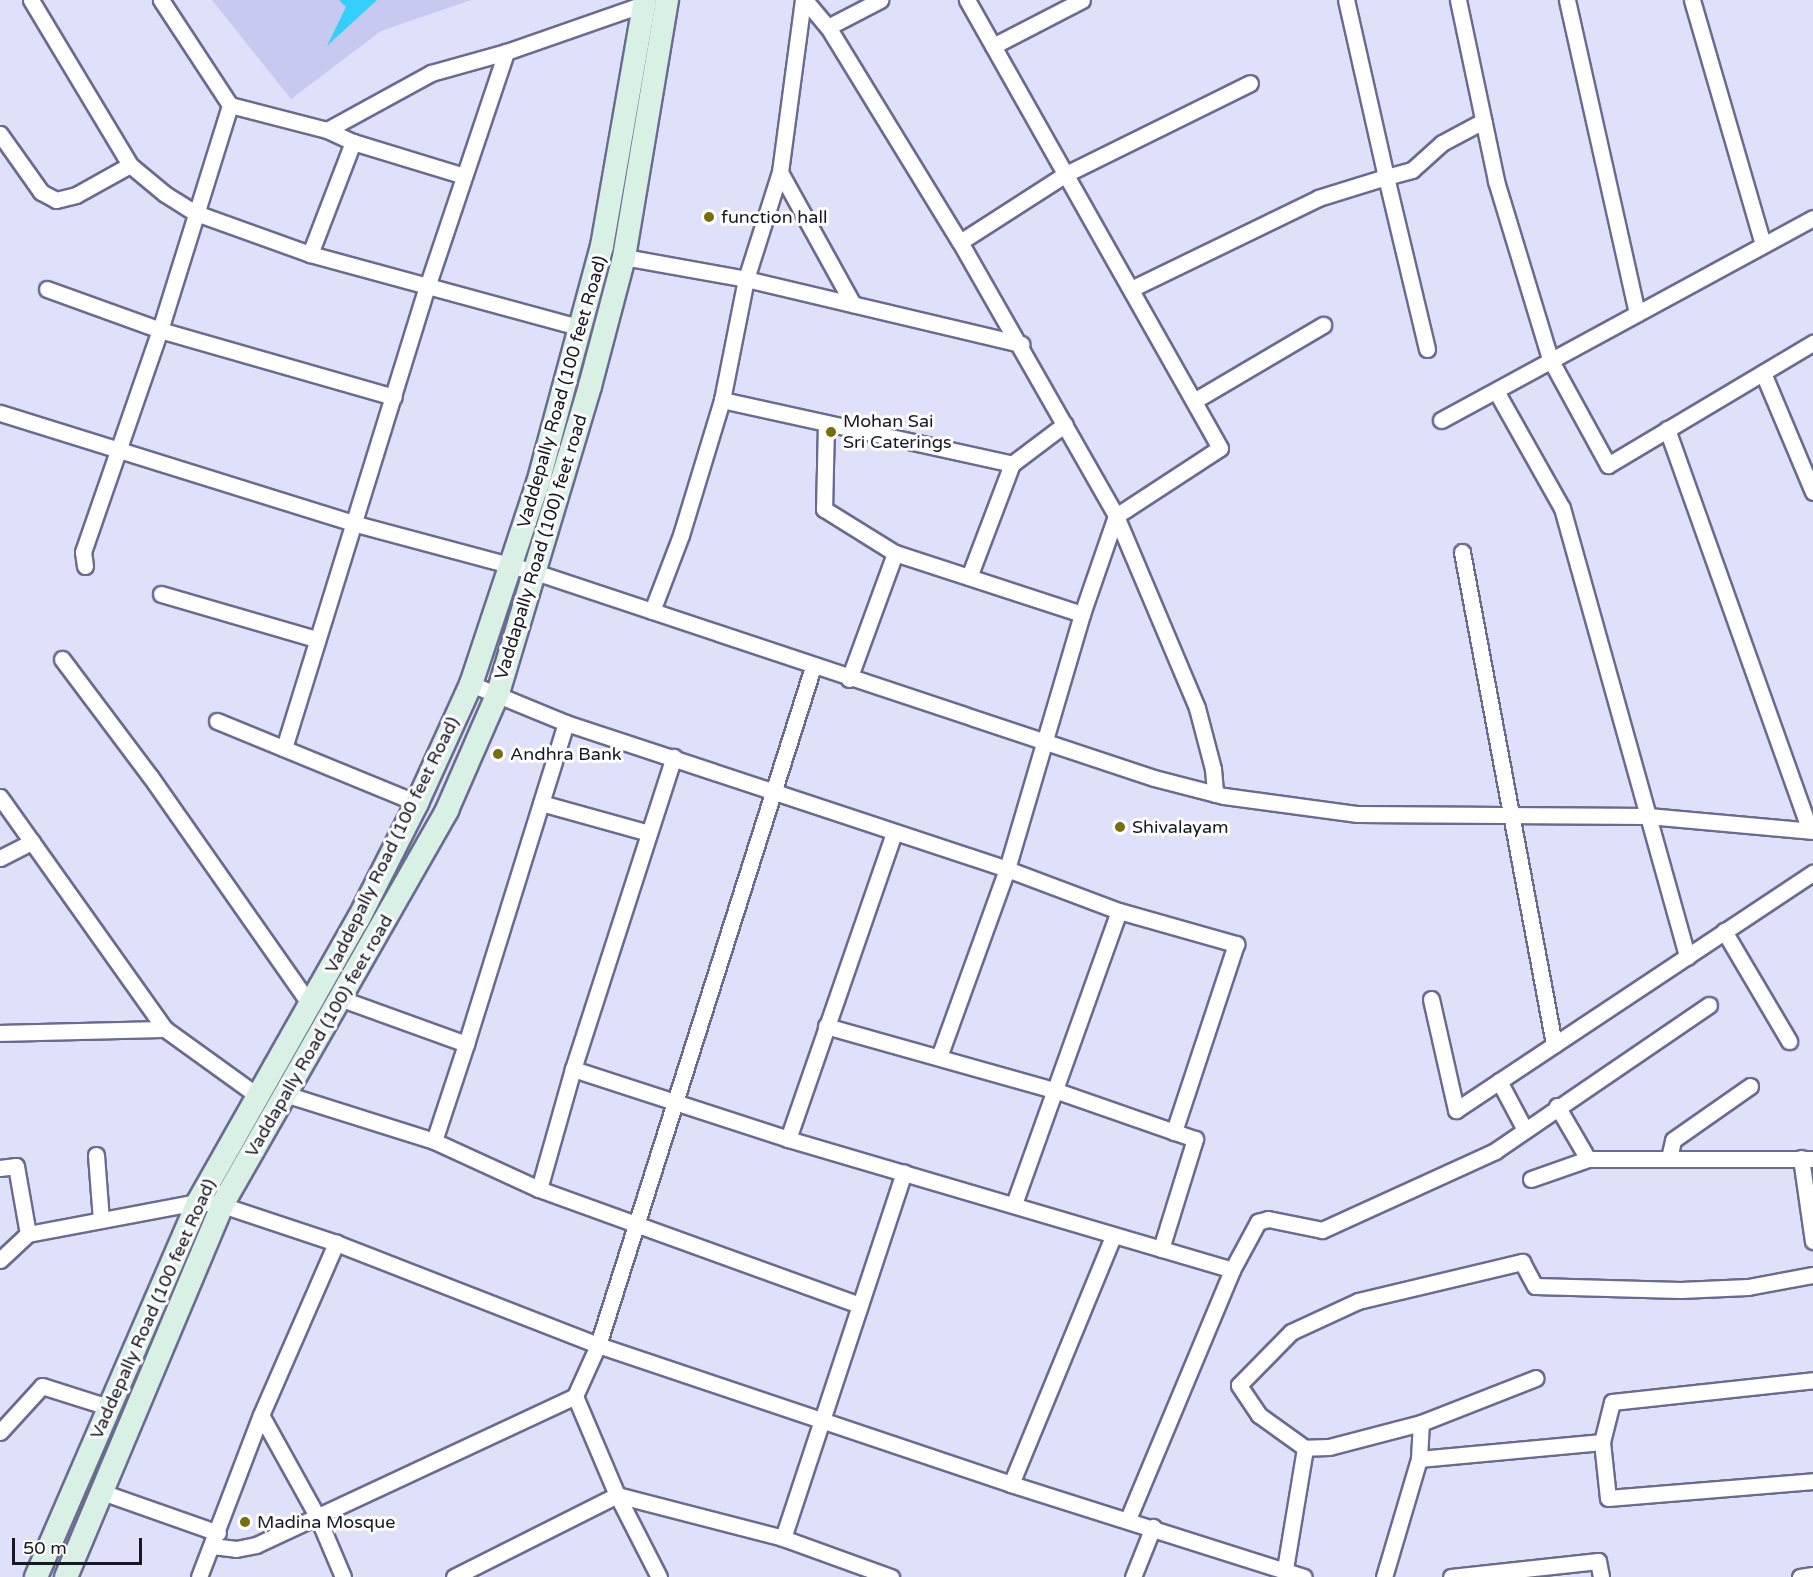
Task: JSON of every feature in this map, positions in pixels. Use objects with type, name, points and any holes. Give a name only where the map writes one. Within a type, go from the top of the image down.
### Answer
[{"type":"main road","name":"Vaddapally Road (100) feet road","points":[[66,1577],[99,1491],[222,1205],[342,999],[447,810],[498,693],[535,572],[624,257],[667,0]]},
{"type":"main road","name":"Vaddepally Road (100 feet Road)","points":[[36,1577],[198,1202],[309,1003],[332,969],[417,803],[471,684],[512,566],[579,327],[618,172],[645,2]]},
{"type":"street","points":[[31,0],[130,165],[165,194],[196,213],[310,254],[579,327]]},
{"type":"street","points":[[160,0],[230,105],[327,130],[353,142],[464,176]]},
{"type":"street","points":[[804,0],[828,27],[960,242],[1021,344],[1116,516],[1197,708],[1213,769],[1215,794]]},
{"type":"street","points":[[652,610],[681,535],[722,400],[746,279],[780,172],[804,0]]},
{"type":"street","points":[[828,27],[880,0]]},
{"type":"street","points":[[939,1057],[1006,869],[1046,742],[1082,614],[1116,516],[1220,448],[967,0]]},
{"type":"street","points":[[993,46],[1082,0]]},
{"type":"street","points":[[1346,0],[1427,349]]},
{"type":"street","points":[[1458,0],[1496,181],[1550,359],[1608,465],[1813,343]]},
{"type":"street","points":[[1567,0],[1637,314]]},
{"type":"street","points":[[1692,0],[1763,244]]},
{"type":"street","points":[[327,130],[431,73],[506,52],[645,2]]},
{"type":"street","points":[[284,748],[316,639],[356,524],[427,287],[506,52]]},
{"type":"street","points":[[960,242],[1066,174],[1250,83]]},
{"type":"street","points":[[85,566],[83,552],[160,330],[230,105]]},
{"type":"street","points":[[1131,289],[1318,198],[1412,170],[1442,142],[1483,121]]},
{"type":"street","points":[[0,134],[41,192],[56,200],[76,195],[130,165]]},
{"type":"street","points":[[310,254],[353,142]]},
{"type":"street","points":[[780,172],[853,304]]},
{"type":"street","points":[[1441,420],[1813,218]]},
{"type":"street","points":[[624,257],[746,279],[1021,344]]},
{"type":"street","points":[[47,289],[160,330],[394,397]]},
{"type":"street","points":[[1194,401],[1323,325]]},
{"type":"street","points":[[1763,373],[1813,492]]},
{"type":"street","points":[[1497,391],[1562,508],[1687,957]]},
{"type":"street","points":[[722,400],[1011,464]]},
{"type":"street","points":[[0,413],[119,453],[356,524],[535,572],[652,610],[813,668],[1154,778],[1215,794],[1358,814],[1513,817],[1648,816],[1812,830],[1667,429]]},
{"type":"street","points":[[826,423],[824,509],[895,553],[1082,614]]},
{"type":"street","points":[[969,577],[1011,464],[1065,424]]},
{"type":"street","points":[[1462,552],[1554,1044]]},
{"type":"street","points":[[849,679],[895,553]]},
{"type":"street","points":[[161,594],[316,639]]},
{"type":"street","points":[[62,659],[150,776],[309,1003]]},
{"type":"street","points":[[99,1491],[215,1539],[248,1548],[318,1518],[574,1396],[598,1345],[672,1101],[775,793],[813,668]]},
{"type":"street","points":[[471,684],[498,693],[566,723],[1006,869],[1119,911],[1236,944],[1174,1131]]},
{"type":"street","points":[[218,721],[417,803]]},
{"type":"street","points":[[434,1141],[566,723]]},
{"type":"street","points":[[539,1189],[573,1069],[674,757]]},
{"type":"street","points":[[0,797],[165,1029],[258,1096]]},
{"type":"street","points":[[541,803],[649,833]]},
{"type":"street","points":[[788,1139],[894,833]]},
{"type":"street","points":[[0,858],[32,842]]},
{"type":"street","points":[[1431,999],[1456,1110],[1813,873]]},
{"type":"street","points":[[1014,1204],[1057,1091],[1119,911]]},
{"type":"street","points":[[1724,931],[1789,1041]]},
{"type":"street","points":[[342,999],[466,1044]]},
{"type":"street","points":[[1128,1519],[1232,1270],[1254,1227],[1263,1220],[1322,1230],[1495,1150],[1709,1005]]},
{"type":"street","points":[[826,1026],[1057,1091],[1195,1139],[1161,1249]]},
{"type":"street","points":[[0,1033],[165,1029]]},
{"type":"street","points":[[573,1069],[788,1139],[1232,1270]]},
{"type":"street","points":[[1499,1081],[1524,1130]]},
{"type":"street","points":[[1670,1158],[1673,1140],[1750,1086]]},
{"type":"street","points":[[285,1095],[434,1141],[539,1189],[860,1305]]},
{"type":"street","points":[[1557,1106],[1588,1159]]},
{"type":"street","points":[[96,1155],[101,1220]]},
{"type":"street","points":[[1531,1179],[1588,1159],[1807,1159],[1813,1241]]},
{"type":"street","points":[[0,1168],[16,1166],[28,1234]]},
{"type":"street","points":[[783,1538],[904,1173]]},
{"type":"street","points":[[0,1260],[28,1234],[198,1202],[222,1205],[336,1243],[598,1345],[1011,1484],[1128,1519],[1304,1577]]},
{"type":"street","points":[[1011,1484],[1113,1236]]},
{"type":"street","points":[[200,1577],[261,1415],[336,1243]]},
{"type":"street","points":[[1536,1378],[1421,1423],[1329,1447],[1305,1448],[1259,1415],[1239,1386],[1291,1332],[1358,1300],[1522,1262],[1535,1286],[1680,1290],[1748,1287],[1813,1275]]},
{"type":"street","points":[[1813,1380],[1612,1402],[1602,1442],[1608,1498],[1813,1481]]},
{"type":"street","points":[[0,1432],[42,1386],[108,1407]]},
{"type":"street","points":[[574,1396],[617,1495],[659,1577]]},
{"type":"street","points":[[261,1415],[318,1518],[343,1577]]},
{"type":"street","points":[[1384,1577],[1419,1459],[1421,1423]]},
{"type":"street","points":[[1419,1459],[1602,1442]]},
{"type":"street","points":[[1281,1571],[1305,1448]]},
{"type":"street","points":[[454,1577],[617,1495],[783,1538],[891,1577]]},
{"type":"street","points":[[1133,1577],[1153,1527]]},
{"type":"street","points":[[1451,1577],[1598,1561],[1601,1577]]},
{"type":"street","points":[[1800,1577],[1813,1575]]},
{"type":"shaded area","points":[[212,0],[471,0],[381,31],[291,99]]},
{"type":"water","points":[[339,0],[377,0],[327,46],[346,7]]},
{"type":"place","name":"function hall","points":[[709,217]]},
{"type":"place","name":"Mohan Sai Sri Caterings","points":[[831,432]]},
{"type":"place","name":"Andhra Bank","points":[[498,754]]},
{"type":"place","name":"Shivalayam","points":[[1120,827]]},
{"type":"place","name":"Madina Mosque","points":[[245,1522]]}]
